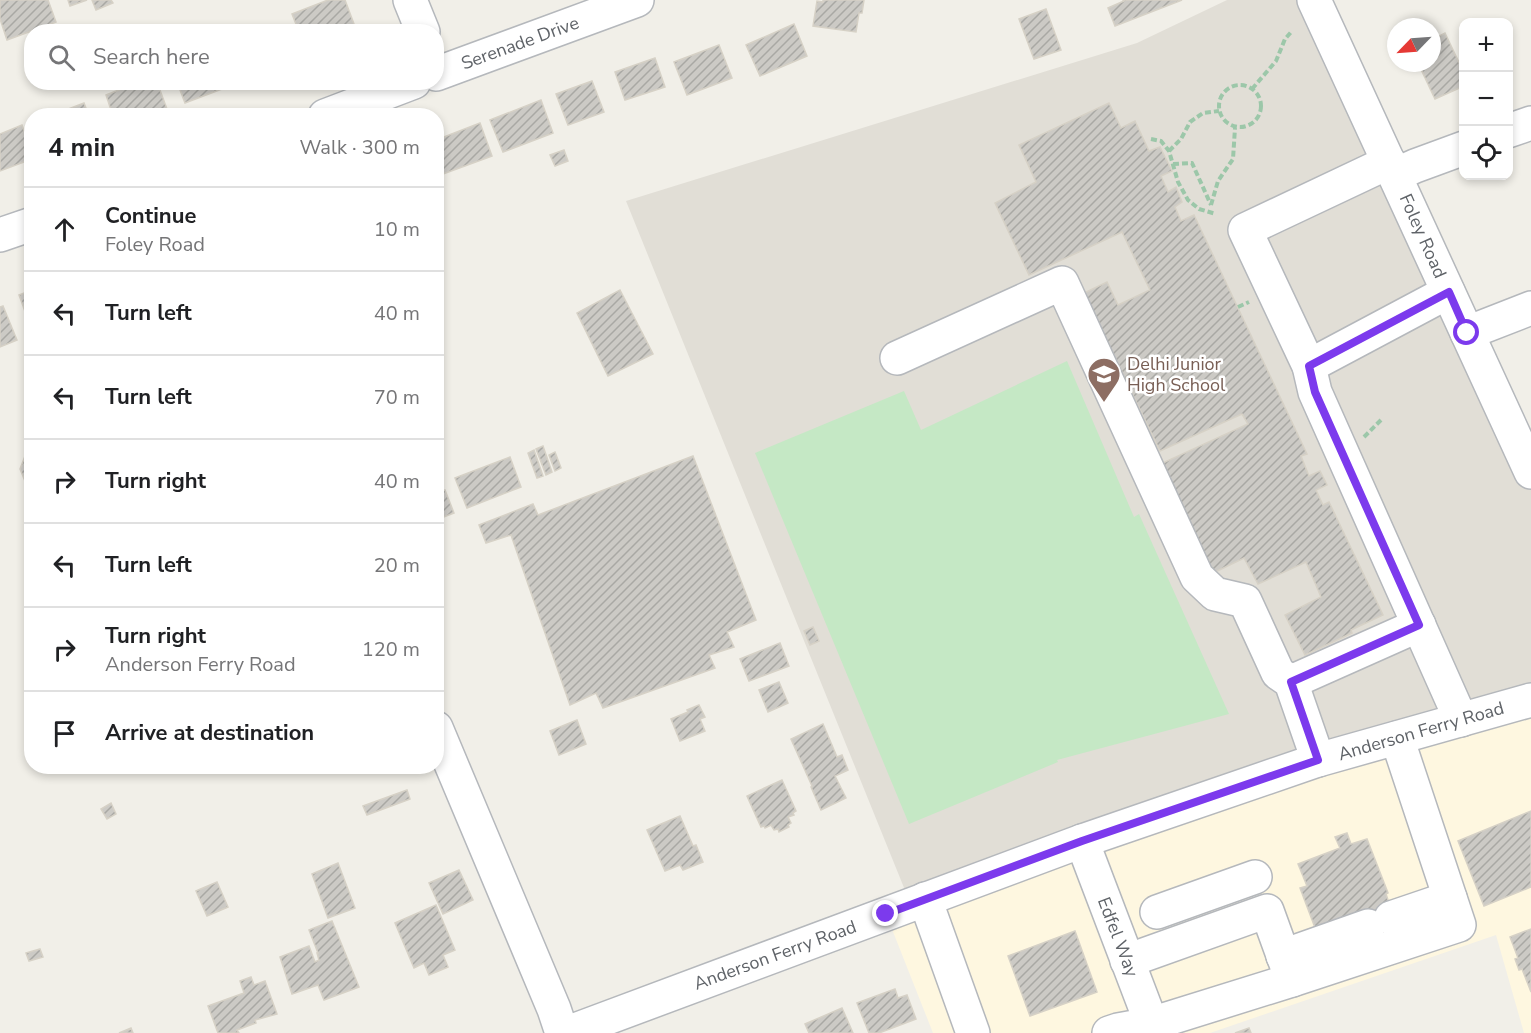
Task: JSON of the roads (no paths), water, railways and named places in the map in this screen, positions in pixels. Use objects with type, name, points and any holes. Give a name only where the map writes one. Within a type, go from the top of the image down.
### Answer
[{"type":"street","points":[[411,0],[420,24]]},
{"type":"street","name":"Serenade Drive","points":[[444,70],[637,0]]},
{"type":"street","name":"Foley Road","points":[[1314,0],[1531,472]]},
{"type":"street","name":"Serenade Drive","points":[[345,108],[391,90]]},
{"type":"street","points":[[1513,130],[1531,123]]},
{"type":"street","points":[[1459,150],[1415,166],[1392,169],[1245,230],[1309,366],[1315,392],[1461,720]]},
{"type":"street","points":[[0,235],[24,227]]},
{"type":"street","points":[[897,358],[1062,283],[1197,577],[1215,594],[1245,601],[1278,673],[1291,682],[1318,760]]},
{"type":"street","points":[[1309,366],[1449,292]]},
{"type":"street","points":[[1467,333],[1531,308]]},
{"type":"street","points":[[1291,682],[1419,625]]},
{"type":"street","name":"Anderson Ferry Road","points":[[567,1033],[1082,841],[1318,760],[1531,700]]},
{"type":"street","points":[[1288,968],[1459,925],[1397,738]]},
{"type":"street","points":[[445,764],[554,1009],[562,1033]]},
{"type":"street","name":"Edfel Way","points":[[1082,841],[1153,1028]]},
{"type":"street","points":[[1157,912],[1255,878]]},
{"type":"street","points":[[1109,1033],[1118,1030],[1153,1028],[1288,968],[1380,922],[1450,898]]},
{"type":"street","points":[[925,899],[974,1033]]},
{"type":"street","points":[[1127,961],[1267,911],[1288,968]]},
{"type":"place","name":"Delhi Junior High School","points":[[1104,403]]}]
